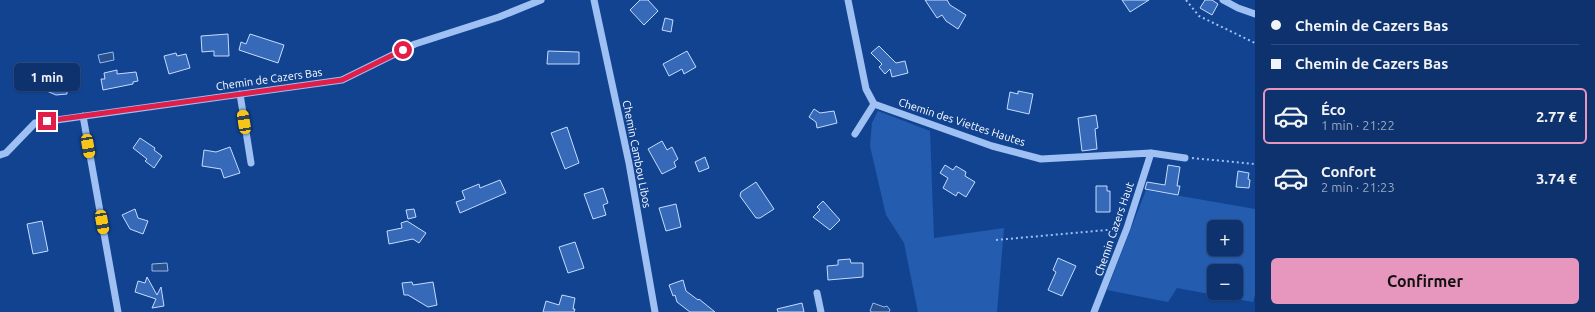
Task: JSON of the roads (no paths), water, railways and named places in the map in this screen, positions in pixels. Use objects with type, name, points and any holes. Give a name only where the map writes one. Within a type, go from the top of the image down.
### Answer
[{"type":"street","name":"Chemin de Cazers Bas","points":[[0,155],[6,153],[35,123],[342,80],[415,44],[498,17],[541,0]]},
{"type":"street","name":"Chemin Cambou Libos","points":[[594,0],[629,163],[655,312]]},
{"type":"street","points":[[848,0],[866,89],[874,104],[855,134]]},
{"type":"street","points":[[1222,0],[1255,14]]},
{"type":"street","points":[[240,94],[251,164]]},
{"type":"street","name":"Chemin des Viettes Hautes","points":[[874,104],[992,146],[1041,159],[1151,153],[1185,158]]},
{"type":"street","points":[[83,116],[118,312]]},
{"type":"street","name":"Chemin Cazers Haut","points":[[1094,312],[1127,228],[1151,153]]},
{"type":"street","points":[[817,293],[821,312]]}]
